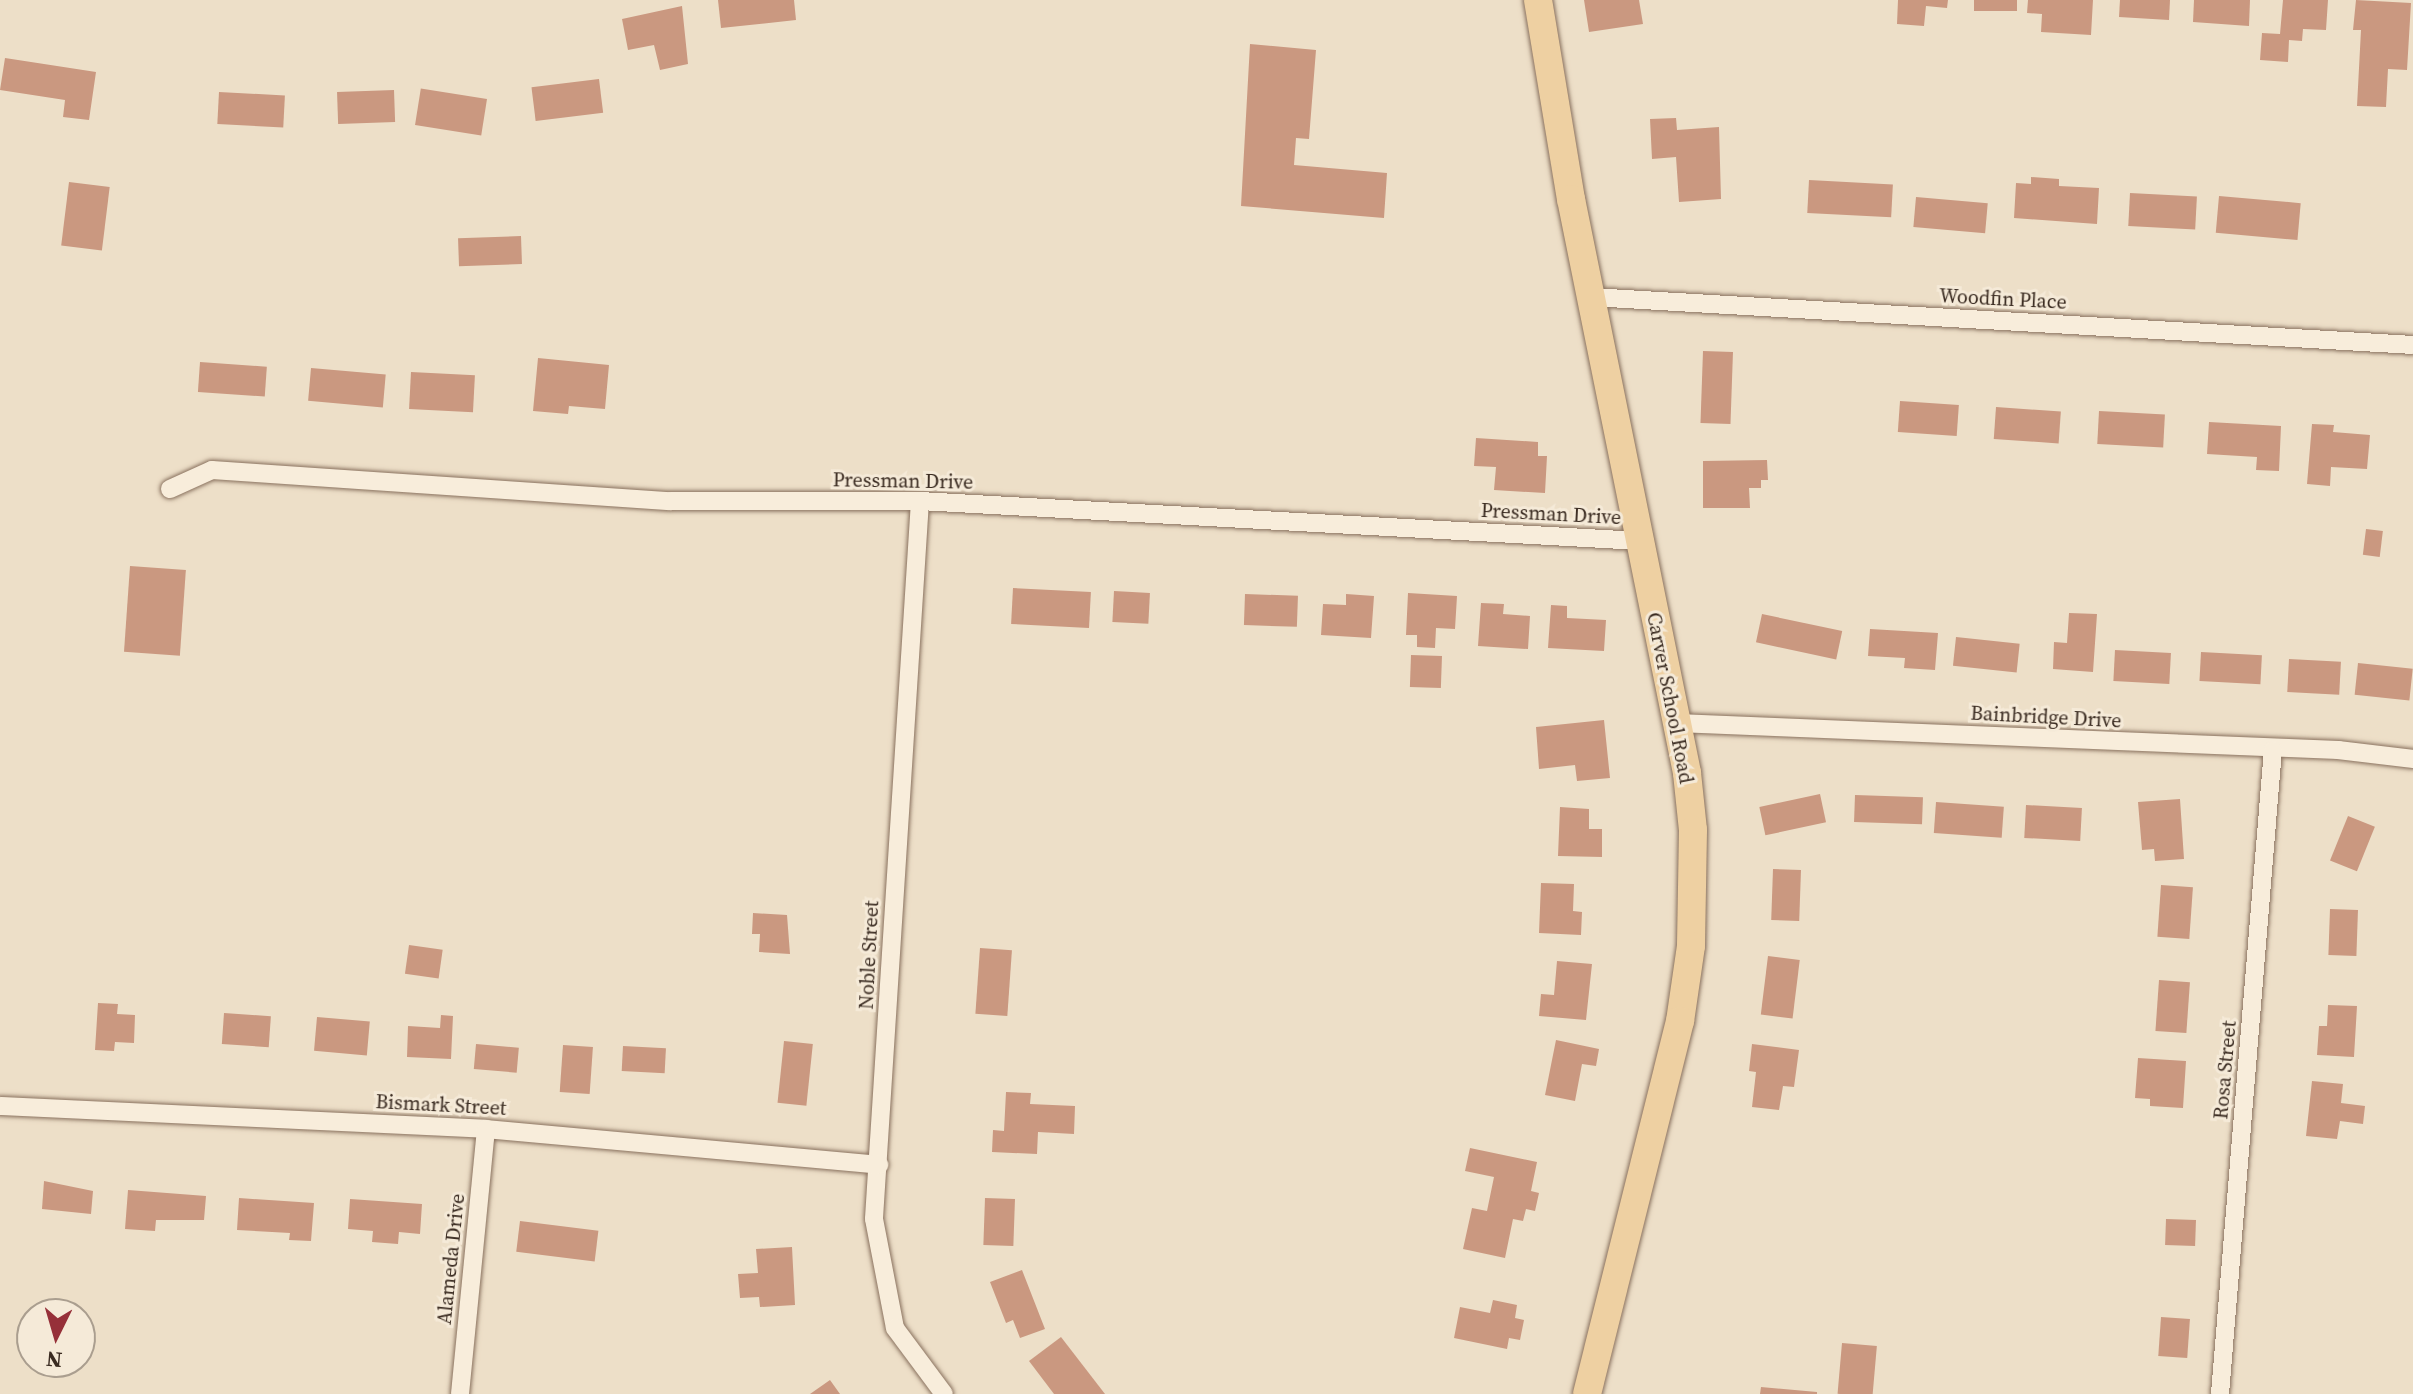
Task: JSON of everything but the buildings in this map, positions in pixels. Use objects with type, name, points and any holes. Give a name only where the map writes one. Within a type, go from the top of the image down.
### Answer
[{"type":"main road","name":"Carver School Road","points":[[1538,0],[1591,297],[1677,723],[1693,830],[1691,946],[1680,1021],[1587,1394]]},
{"type":"street","name":"Woodfin Place","points":[[1591,297],[2413,345]]},
{"type":"street","name":"Pressman Drive","points":[[170,489],[212,470],[671,501],[920,501],[1639,541]]},
{"type":"street","name":"Noble Street","points":[[920,501],[874,1219],[895,1328],[944,1394]]},
{"type":"street","name":"Bainbridge Drive","points":[[1677,723],[2413,759]]},
{"type":"street","name":"Rosa Street","points":[[2220,1394],[2273,750]]},
{"type":"street","name":"Bismark Street","points":[[0,1106],[486,1129],[879,1165]]},
{"type":"street","name":"Alameda Drive","points":[[460,1394],[486,1129]]}]
